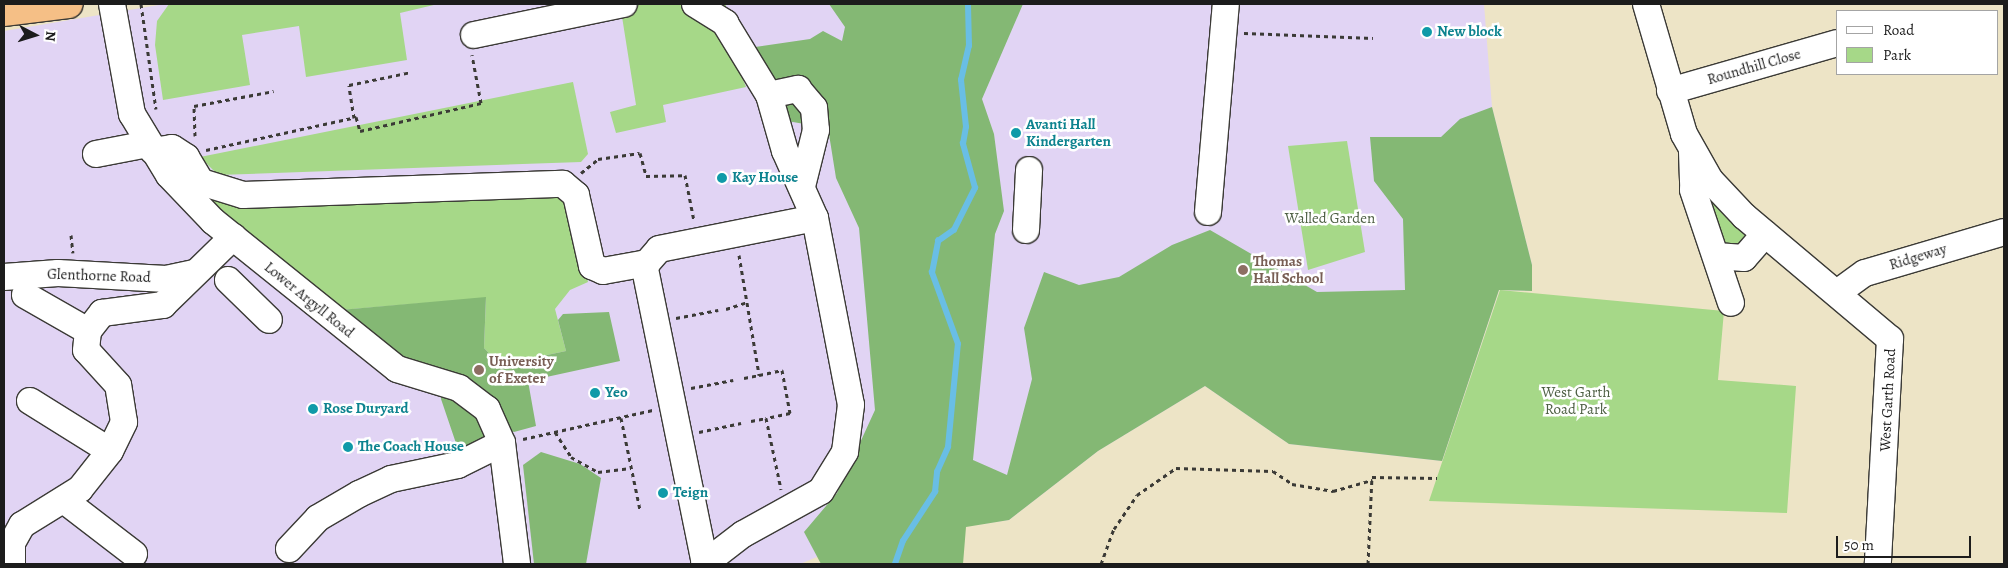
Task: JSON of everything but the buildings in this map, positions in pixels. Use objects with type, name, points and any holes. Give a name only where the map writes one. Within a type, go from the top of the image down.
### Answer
[{"type":"highway","points":[[4,12],[40,6],[69,4]]},
{"type":"street","name":"Lower Argyll Road","points":[[112,4],[132,114],[150,148],[169,175],[233,237],[398,369],[459,388],[476,399],[497,425],[502,443],[517,564]]},
{"type":"street","points":[[474,36],[624,4]]},
{"type":"street","points":[[695,4],[725,23],[769,95],[785,151],[815,218],[848,377],[850,435],[821,491],[742,534],[704,564]]},
{"type":"street","points":[[1208,212],[1226,4]]},
{"type":"street","name":"West Garth Road","points":[[1646,4],[1670,91],[1692,152],[1710,180],[1765,234],[1890,339],[1878,564]]},
{"type":"street","name":"Roundhill Close","points":[[1670,91],[1836,43]]},
{"type":"street","points":[[769,95],[798,89],[814,108],[816,130],[802,186]]},
{"type":"street","points":[[96,154],[150,148],[172,148],[183,155],[201,182],[243,195],[504,182],[567,185],[576,195],[594,268],[603,271],[644,264],[659,249],[815,218]]},
{"type":"street","name":"West Garth Road","points":[[1692,152],[1693,190],[1716,256],[1724,300]]},
{"type":"street","points":[[1026,230],[1029,170]]},
{"type":"street","name":"Ridgeway","points":[[1836,293],[1865,273],[2004,232]]},
{"type":"street","points":[[1716,256],[1744,258],[1765,234]]},
{"type":"street","points":[[12,564],[12,543],[22,526],[64,501],[80,489],[110,451],[124,422],[123,397],[107,371],[86,350],[88,331],[102,313],[163,304],[233,237]]},
{"type":"street","points":[[259,259],[233,284],[244,300],[269,320]]},
{"type":"street","points":[[644,264],[656,322],[681,397],[704,564]]},
{"type":"street","name":"Glenthorne Road","points":[[4,277],[58,273],[166,279],[195,274]]},
{"type":"street","points":[[25,295],[88,331]]},
{"type":"street","points":[[30,401],[110,451]]},
{"type":"street","points":[[289,549],[318,518],[360,494],[392,479],[458,465],[502,443]]},
{"type":"street","points":[[64,501],[134,554]]},
{"type":"path","points":[[141,4],[146,13],[147,65],[159,118]]},
{"type":"path","points":[[1223,32],[1373,38]]},
{"type":"path","points":[[410,72],[349,85],[354,118],[360,131],[480,103],[476,73]]},
{"type":"path","points":[[194,126],[194,106],[274,91]]},
{"type":"path","points":[[183,155],[354,118]]},
{"type":"path","points":[[567,185],[598,159],[640,153],[646,176],[685,175],[695,224]]},
{"type":"path","points":[[71,235],[73,258]]},
{"type":"path","points":[[735,235],[759,375]]},
{"type":"path","points":[[726,308],[748,302]]},
{"type":"path","points":[[656,322],[718,310]]},
{"type":"path","points":[[744,378],[782,370],[790,413],[751,420]]},
{"type":"path","points":[[502,443],[621,418],[733,380]]},
{"type":"path","points":[[621,418],[640,510]]},
{"type":"path","points":[[766,418],[786,511]]},
{"type":"path","points":[[703,431],[741,423]]},
{"type":"path","points":[[555,432],[571,457],[598,472],[631,468]]},
{"type":"path","points":[[1101,564],[1114,529],[1137,496],[1176,468],[1192,465],[1273,470],[1292,484],[1333,491],[1372,480],[1372,477],[1401,475],[1437,478]]},
{"type":"path","points":[[1368,564],[1372,480]]},
{"type":"shaded area","name":"University of Exeter","points":[[165,4],[1484,4],[1492,107],[1532,265],[1532,291],[1499,290],[1442,461],[1289,444],[1205,386],[1098,451],[1009,520],[949,529],[945,504],[800,564],[4,564],[4,31]]},
{"type":"green space","points":[[169,4],[438,4],[400,13],[407,60],[306,77],[299,26],[242,35],[250,85],[163,100],[155,45],[157,21]]},
{"type":"green space","points":[[620,4],[726,4],[725,33],[746,87],[663,105],[666,122],[616,133],[610,112],[636,105]]},
{"type":"green space","points":[[829,4],[1023,4],[982,99],[994,134],[1004,211],[995,234],[973,460],[1007,475],[1032,379],[1024,328],[1044,272],[1079,285],[1119,277],[1172,245],[1210,230],[1317,292],[1405,290],[1403,219],[1374,181],[1370,137],[1441,137],[1460,119],[1492,107],[1532,265],[1532,291],[1499,290],[1442,461],[1289,444],[1205,386],[1098,451],[1009,520],[966,527],[963,564],[821,564],[804,532],[837,493],[875,410],[859,228],[836,178],[828,128],[787,121],[755,47],[810,39],[823,31],[842,41],[845,27]]},
{"type":"green space","points":[[573,82],[588,154],[581,162],[218,175],[200,157]]},
{"type":"green space","name":"Walled Garden","points":[[1347,141],[1365,252],[1308,270],[1288,146]]},
{"type":"green space","points":[[200,187],[553,188],[571,203],[588,282],[570,290],[555,309],[566,351],[500,365],[484,348],[486,298],[340,310],[200,199]]},
{"type":"green space","points":[[1713,200],[1747,236],[1745,245],[1732,247],[1724,243],[1708,208]]},
{"type":"green space","name":"West Garth Road Park","points":[[1500,290],[1724,311],[1718,380],[1796,386],[1787,513],[1429,501]]},
{"type":"green space","points":[[486,297],[484,348],[500,365],[566,351],[558,320],[563,314],[609,312],[620,361],[528,381],[536,426],[514,432],[505,427],[487,447],[461,458],[441,399],[445,376],[404,360],[340,310]]},
{"type":"green space","points":[[541,452],[580,464],[601,478],[586,564],[534,564],[523,465]]},
{"type":"waterway","points":[[895,564],[903,541],[935,492],[937,472],[948,447],[958,344],[932,273],[938,241],[954,230],[975,188],[963,144],[966,127],[961,80],[969,46],[968,4]]},
{"type":"place","name":"New block","points":[[1427,32]]},
{"type":"place","name":"Avanti Hall Kindergarten","points":[[1016,133]]},
{"type":"place","name":"Kay House","points":[[722,178]]},
{"type":"place","name":"Thomas Hall School","points":[[1243,270]]},
{"type":"place","name":"University of Exeter","points":[[479,370]]},
{"type":"place","name":"Yeo","points":[[595,393]]},
{"type":"place","name":"Rose Duryard","points":[[313,409]]},
{"type":"place","name":"The Coach House","points":[[348,447]]},
{"type":"place","name":"Teign","points":[[663,493]]}]
